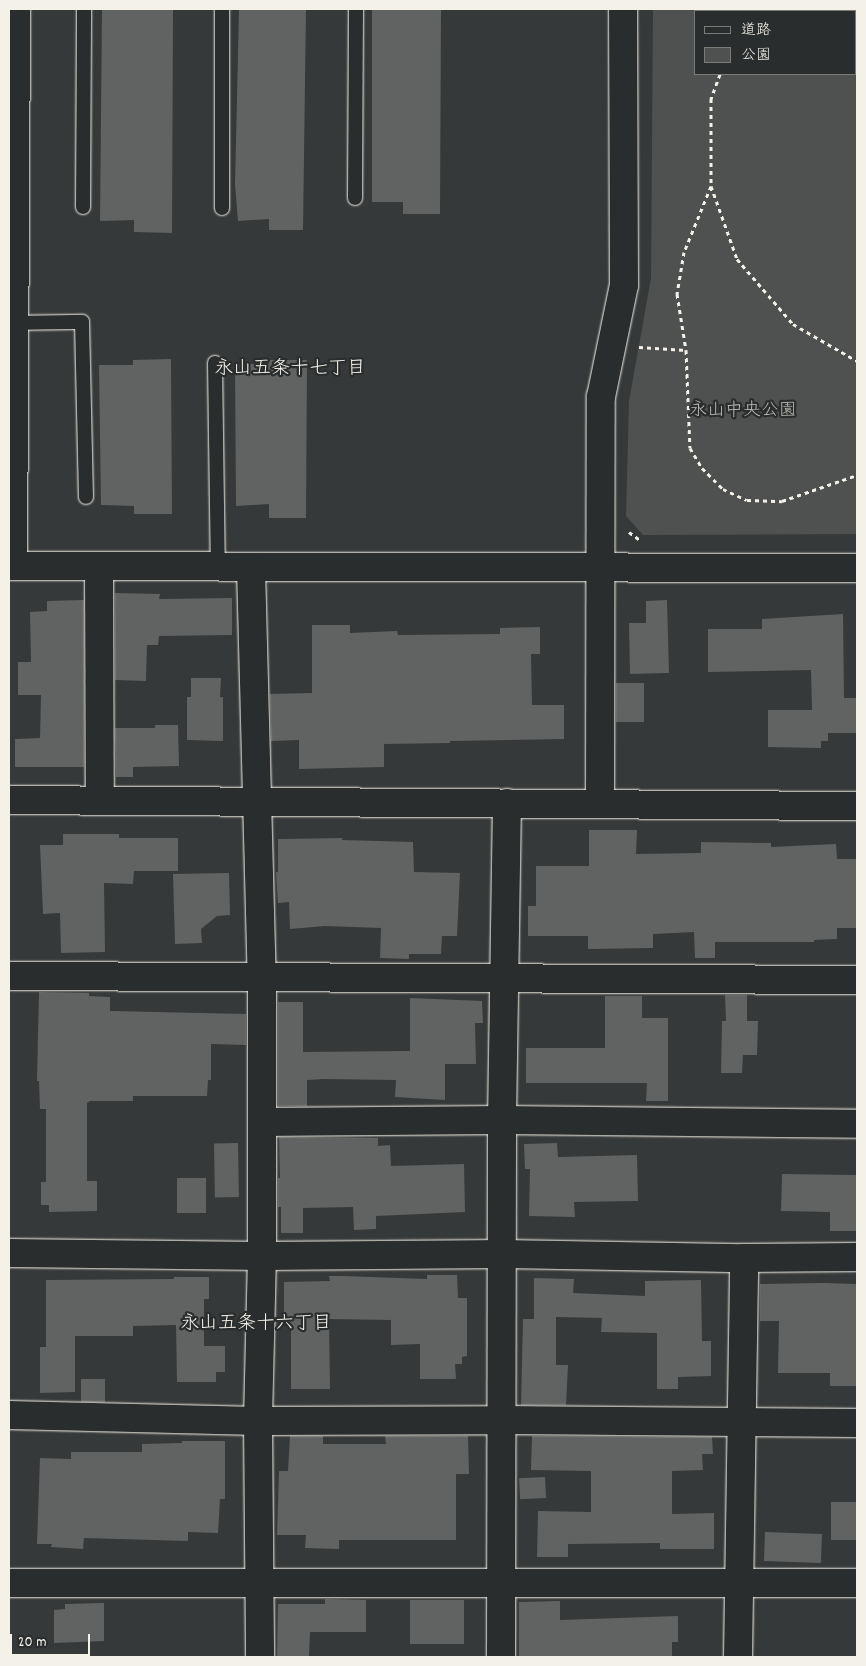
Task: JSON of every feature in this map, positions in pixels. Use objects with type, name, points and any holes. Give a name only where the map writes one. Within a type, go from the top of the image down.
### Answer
[{"type":"street","points":[[16,9],[12,128],[11,566],[218,568],[602,566],[857,568]]},
{"type":"street","points":[[600,803],[601,398],[624,285],[623,9]]},
{"type":"street","points":[[99,567],[100,800]]},
{"type":"street","points":[[251,568],[262,978],[262,1256],[258,1421],[260,1657]]},
{"type":"street","points":[[9,800],[857,806]]},
{"type":"street","points":[[501,1657],[500,1582],[503,1420],[502,1120],[507,803]]},
{"type":"street","points":[[9,976],[857,980]]},
{"type":"street","points":[[262,1122],[502,1120],[857,1124]]},
{"type":"street","points":[[9,1252],[262,1256],[503,1254],[744,1258],[857,1257]]},
{"type":"street","points":[[738,1657],[744,1258]]},
{"type":"street","points":[[9,1415],[258,1421],[503,1420],[742,1424],[857,1423]]},
{"type":"street","points":[[9,1583],[740,1581],[857,1583]]},
{"type":"lane","points":[[84,9],[84,207]]},
{"type":"lane","points":[[222,9],[222,208]]},
{"type":"lane","points":[[355,198],[356,9]]},
{"type":"lane","points":[[13,339],[82,322],[86,497]]},
{"type":"lane","points":[[215,363],[218,568]]},
{"type":"path","points":[[720,75],[711,99],[711,186],[737,259],[793,324],[857,361]]},
{"type":"path","points":[[711,186],[684,252],[677,294],[686,350],[690,448],[702,468],[723,489],[747,500],[782,501],[857,475]]},
{"type":"path","points":[[636,347],[686,350]]},
{"type":"path","points":[[623,528],[642,542]]},
{"type":"green space","name":"永山中央公園","points":[[653,9],[857,9],[857,534],[643,535],[626,516],[629,401],[651,278]]},
{"type":"building","points":[[102,9],[173,9],[172,233],[134,232],[134,220],[100,221]]},
{"type":"building","points":[[239,9],[306,9],[303,230],[269,230],[269,219],[238,221],[235,184]]},
{"type":"building","points":[[372,9],[441,9],[440,214],[403,214],[403,202],[372,202]]},
{"type":"building","points":[[171,359],[172,514],[134,514],[134,506],[101,505],[99,365],[133,365],[133,360]]},
{"type":"building","points":[[269,360],[307,360],[306,518],[269,518],[269,504],[236,506],[235,364],[269,364]]},
{"type":"building","points":[[115,593],[160,594],[159,599],[232,598],[232,635],[159,636],[158,645],[147,645],[146,681],[115,680]]},
{"type":"building","points":[[84,600],[84,767],[15,767],[15,739],[40,738],[41,695],[18,695],[18,662],[31,662],[30,612],[47,611],[47,601]]},
{"type":"building","points":[[667,600],[669,673],[630,674],[629,623],[646,623],[646,601]]},
{"type":"building","points":[[843,614],[844,698],[856,698],[856,733],[828,733],[828,741],[821,741],[821,748],[768,747],[768,710],[812,710],[811,670],[708,672],[708,629],[762,629],[762,619]]},
{"type":"building","points":[[312,625],[350,625],[350,633],[397,631],[398,635],[500,634],[500,628],[540,627],[540,654],[531,654],[532,705],[564,705],[564,739],[384,744],[384,767],[299,769],[299,740],[271,741],[270,694],[312,693]]},
{"type":"building","points":[[191,678],[221,678],[220,697],[223,697],[223,741],[187,740],[187,697],[191,697]]},
{"type":"building","points":[[616,683],[644,683],[644,722],[616,722]]},
{"type":"building","points":[[155,725],[178,725],[179,766],[133,767],[133,777],[116,777],[115,728],[155,728]]},
{"type":"building","points":[[589,830],[637,830],[636,854],[701,853],[701,842],[771,843],[771,847],[836,844],[837,859],[857,859],[857,928],[837,928],[837,939],[814,940],[814,942],[715,942],[715,958],[695,958],[694,932],[653,934],[653,948],[588,949],[588,936],[528,936],[528,906],[536,906],[536,866],[589,866]]},
{"type":"building","points":[[63,834],[119,834],[119,838],[178,838],[178,871],[134,871],[133,884],[104,883],[105,952],[61,953],[60,913],[43,914],[40,845],[63,845]]},
{"type":"building","points":[[342,838],[342,840],[413,842],[414,872],[460,873],[457,936],[442,936],[441,954],[409,954],[409,959],[380,958],[381,928],[325,926],[290,929],[289,902],[278,903],[276,872],[278,872],[278,839]]},
{"type":"building","points":[[229,873],[230,915],[217,916],[201,929],[202,943],[175,944],[173,874]]},
{"type":"building","points":[[39,992],[89,993],[89,996],[110,997],[110,1011],[246,1014],[246,1045],[211,1044],[211,1080],[208,1080],[207,1096],[133,1096],[133,1101],[90,1101],[87,1103],[87,1181],[97,1181],[97,1211],[49,1212],[49,1205],[41,1205],[41,1182],[46,1182],[46,1109],[40,1109],[39,1081],[37,1081]]},
{"type":"building","points":[[725,995],[747,995],[747,1021],[758,1021],[757,1055],[743,1055],[742,1073],[721,1073],[722,1021],[726,1021]]},
{"type":"building","points":[[605,996],[642,996],[642,1018],[668,1018],[668,1101],[646,1101],[647,1083],[526,1083],[526,1048],[605,1048]]},
{"type":"building","points":[[410,998],[482,1001],[483,1023],[475,1023],[476,1064],[445,1064],[445,1100],[395,1097],[396,1080],[324,1079],[307,1080],[307,1106],[278,1106],[278,1002],[303,1002],[303,1052],[410,1051]]},
{"type":"building","points":[[279,1137],[378,1138],[378,1146],[390,1145],[391,1166],[464,1164],[465,1212],[376,1216],[376,1229],[354,1230],[353,1207],[303,1208],[303,1233],[281,1233],[281,1207],[278,1207],[278,1178],[280,1178]]},
{"type":"building","points":[[214,1143],[238,1143],[239,1197],[215,1197]]},
{"type":"building","points":[[557,1143],[558,1157],[637,1155],[638,1201],[574,1202],[575,1217],[529,1216],[530,1169],[525,1169],[524,1144]]},
{"type":"building","points":[[782,1174],[857,1175],[856,1231],[830,1231],[830,1212],[781,1211]]},
{"type":"building","points":[[177,1178],[206,1178],[206,1213],[177,1213]]},
{"type":"building","points":[[427,1275],[457,1275],[458,1298],[467,1298],[467,1356],[462,1357],[462,1364],[455,1364],[456,1379],[420,1379],[420,1344],[391,1345],[391,1320],[329,1319],[330,1389],[291,1389],[291,1323],[284,1323],[284,1282],[330,1281],[329,1276],[427,1279]]},
{"type":"building","points":[[174,1277],[209,1277],[209,1299],[204,1299],[204,1346],[225,1346],[225,1372],[216,1372],[216,1382],[177,1382],[176,1325],[133,1326],[133,1336],[75,1336],[75,1392],[40,1393],[40,1347],[46,1347],[46,1280],[174,1279]]},
{"type":"building","points":[[534,1278],[574,1279],[573,1293],[645,1296],[645,1281],[701,1280],[702,1341],[711,1341],[711,1376],[678,1377],[678,1389],[657,1389],[657,1333],[601,1332],[602,1318],[556,1317],[556,1365],[568,1365],[566,1405],[521,1405],[523,1319],[534,1319]]},
{"type":"building","points":[[760,1284],[857,1284],[857,1386],[830,1386],[830,1373],[778,1373],[779,1321],[760,1321]]},
{"type":"building","points":[[81,1379],[105,1379],[105,1402],[81,1402]]},
{"type":"building","points":[[290,1436],[323,1436],[323,1444],[386,1444],[385,1436],[468,1436],[469,1474],[456,1474],[456,1540],[339,1540],[339,1549],[305,1548],[306,1535],[277,1535],[279,1471],[288,1471]]},
{"type":"building","points":[[532,1436],[712,1437],[713,1454],[702,1454],[703,1470],[672,1471],[672,1514],[714,1513],[714,1549],[660,1549],[660,1543],[568,1544],[568,1557],[537,1557],[538,1511],[591,1512],[591,1471],[531,1470]]},
{"type":"building","points":[[182,1441],[225,1441],[225,1499],[220,1499],[218,1533],[188,1532],[188,1541],[84,1538],[83,1549],[51,1547],[52,1544],[37,1544],[40,1458],[71,1459],[71,1452],[142,1452],[142,1444],[182,1443]]},
{"type":"building","points":[[545,1477],[546,1498],[520,1499],[519,1478]]},
{"type":"building","points":[[831,1502],[857,1502],[857,1540],[831,1540]]},
{"type":"building","points":[[765,1532],[822,1534],[821,1563],[764,1561]]},
{"type":"building","points":[[325,1599],[366,1600],[366,1632],[310,1632],[309,1657],[277,1657],[278,1604],[325,1604]]},
{"type":"building","points":[[410,1600],[464,1600],[464,1644],[410,1644]]},
{"type":"building","points":[[560,1601],[560,1620],[678,1616],[678,1642],[672,1642],[672,1657],[519,1657],[519,1602]]},
{"type":"building","points":[[104,1603],[104,1641],[54,1643],[54,1610],[65,1609],[65,1604]]},
{"type":"district","name":"永山五条十七丁目","points":[[290,370]]},
{"type":"district","name":"永山五条十六丁目","points":[[256,1325]]}]
